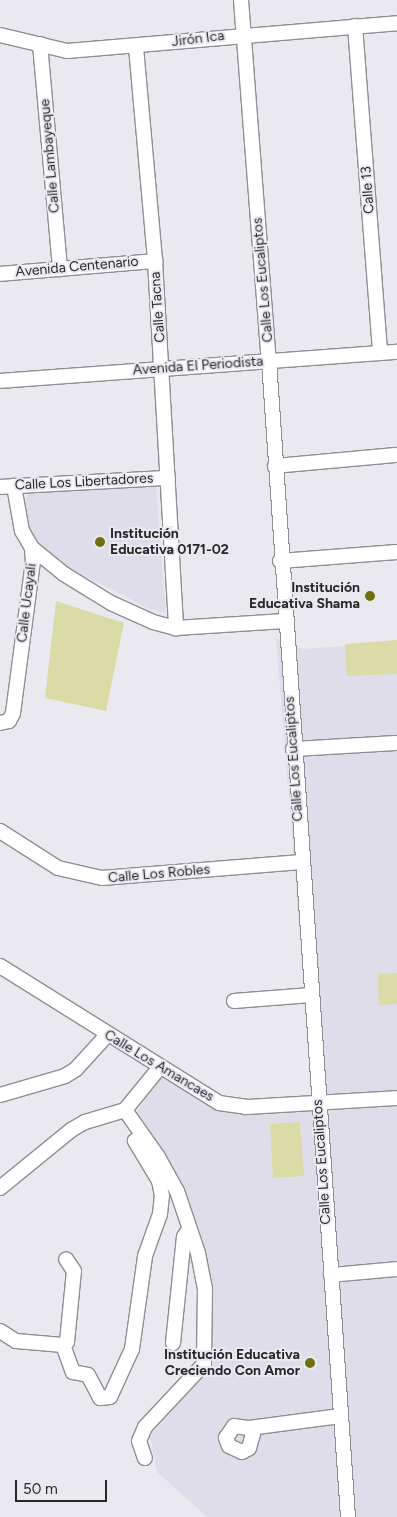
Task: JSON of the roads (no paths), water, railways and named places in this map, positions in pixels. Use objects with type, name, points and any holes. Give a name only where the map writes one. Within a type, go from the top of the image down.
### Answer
[{"type":"street","name":"Calle Los Eucaliptos","points":[[241,0],[269,361],[280,561],[348,1517]]},
{"type":"street","name":"Jirón Ica","points":[[0,35],[66,51],[136,47],[243,34],[397,23]]},
{"type":"street","name":"Calle 13","points":[[355,26],[380,353]]},
{"type":"street","name":"Calle Lambayeque","points":[[40,44],[60,269]]},
{"type":"street","name":"Calle Tacna","points":[[136,47],[155,261],[176,628]]},
{"type":"street","name":"Avenida Centenario","points":[[0,274],[155,261]]},
{"type":"street","name":"Avenida El Periodista","points":[[0,380],[397,352]]},
{"type":"street","points":[[275,466],[397,455]]},
{"type":"street","name":"Calle Los Libertadores","points":[[7,487],[168,478]]},
{"type":"street","name":"Calle Ucayali","points":[[4,722],[13,713],[32,548],[22,531],[7,487]]},
{"type":"street","points":[[32,548],[64,574],[111,603],[153,622],[176,628],[285,621]]},
{"type":"street","points":[[280,561],[397,552]]},
{"type":"street","points":[[293,749],[397,743]]},
{"type":"street","name":"Calle Los Robles","points":[[0,831],[58,868],[102,878],[301,862]]},
{"type":"street","name":"Calle Los Amancaes","points":[[0,966],[208,1098],[231,1106],[397,1098]]},
{"type":"street","points":[[234,1000],[311,995]]},
{"type":"street","points":[[0,1095],[61,1078],[76,1069],[107,1035]]},
{"type":"street","points":[[0,1188],[71,1130],[85,1122],[121,1112],[160,1067]]},
{"type":"street","points":[[121,1112],[168,1174],[189,1228],[206,1288],[204,1364],[145,1427],[139,1441],[145,1458]]},
{"type":"street","points":[[63,1345],[72,1372],[88,1375],[100,1398],[110,1396],[132,1349],[145,1256],[160,1214],[162,1196],[150,1162],[121,1112]]},
{"type":"street","points":[[173,1343],[184,1236],[189,1228]]},
{"type":"street","points":[[63,1345],[69,1337],[74,1271],[66,1258]]},
{"type":"street","points":[[330,1275],[397,1269]]},
{"type":"street","points":[[0,1331],[16,1341],[63,1345]]},
{"type":"street","points":[[249,1428],[340,1416]]},
{"type":"place","name":"Institución Educativa 0171-02","points":[[100,542]]},
{"type":"place","name":"Institución Educativa Shama","points":[[370,596]]},
{"type":"place","name":"Institución Educativa Creciendo Con Amor","points":[[310,1363]]}]
